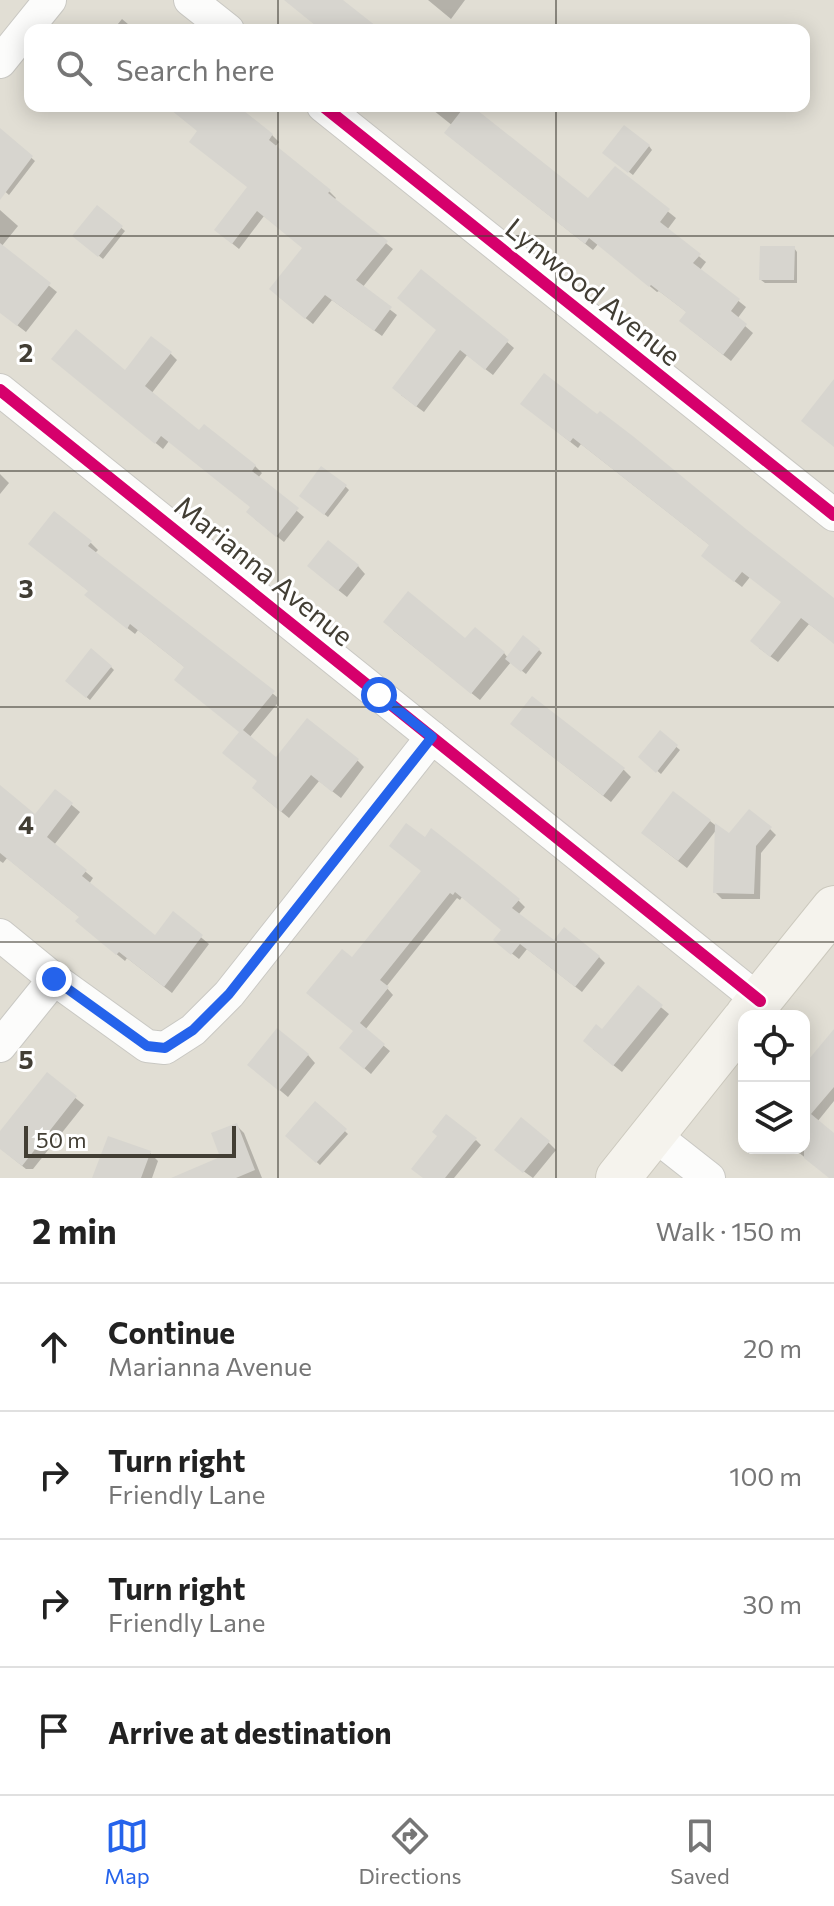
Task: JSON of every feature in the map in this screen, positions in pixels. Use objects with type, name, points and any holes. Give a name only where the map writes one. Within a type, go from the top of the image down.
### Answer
[{"type":"main road","points":[[752,1010],[834,908]]},
{"type":"main road","points":[[618,1178],[738,1027]]},
{"type":"street","points":[[31,24],[50,0]]},
{"type":"street","points":[[190,0],[220,24]]},
{"type":"street","points":[[0,62],[24,32]]},
{"type":"street","name":"Lynwood Avenue","points":[[330,112],[834,515]]},
{"type":"street","name":"Marianna Avenue","points":[[0,390],[432,737],[748,1010]]},
{"type":"street","points":[[0,935],[54,979],[147,1046],[165,1048],[193,1030],[229,994],[432,737]]},
{"type":"street","points":[[0,1046],[54,979]]},
{"type":"street","points":[[653,1134],[709,1178]]},
{"type":"shaded area","points":[[0,0],[834,0],[834,1178],[0,1178]]},
{"type":"building","points":[[284,0],[343,0],[373,24],[314,24]]},
{"type":"building","points":[[173,112],[246,112],[273,134],[269,140],[388,241],[356,280],[392,307],[374,331],[325,295],[305,319],[269,289],[302,248],[257,211],[232,244],[214,230],[247,187],[189,142],[197,131]]},
{"type":"building","points":[[460,112],[480,112],[588,198],[615,166],[670,209],[660,222],[701,254],[693,263],[740,299],[731,311],[747,324],[723,355],[679,321],[686,312],[651,285],[649,287],[589,238],[585,244],[444,133]]},
{"type":"building","points":[[624,125],[650,145],[628,173],[602,153]]},
{"type":"building","points":[[0,128],[33,156],[0,200]]},
{"type":"building","points":[[97,205],[123,226],[98,257],[72,236]]},
{"type":"building","points":[[0,243],[51,283],[17,326],[0,313]]},
{"type":"building","points":[[760,246],[795,246],[794,280],[759,280]]},
{"type":"building","points":[[421,269],[509,340],[485,370],[460,350],[416,407],[392,388],[436,330],[397,298]]},
{"type":"building","points":[[76,329],[125,370],[151,336],[172,352],[145,386],[199,430],[204,424],[256,465],[252,471],[299,508],[276,537],[246,512],[250,507],[161,436],[155,444],[51,359]]},
{"type":"building","points":[[544,373],[597,414],[600,411],[634,437],[834,598],[834,644],[801,618],[770,657],[750,641],[781,602],[742,572],[734,582],[701,556],[709,545],[573,438],[570,442],[520,404]]},
{"type":"building","points":[[834,379],[834,447],[801,421]]},
{"type":"building","points":[[321,466],[347,485],[324,515],[299,496]]},
{"type":"building","points":[[54,511],[92,541],[88,546],[275,691],[243,730],[276,757],[307,718],[359,759],[332,792],[311,775],[281,812],[252,788],[257,781],[222,753],[239,732],[174,680],[184,667],[130,624],[127,629],[84,595],[88,591],[28,544]]},
{"type":"building","points":[[328,540],[359,565],[338,591],[307,566]]},
{"type":"building","points":[[408,591],[465,638],[475,627],[505,652],[471,694],[383,622]]},
{"type":"building","points":[[523,635],[540,649],[521,672],[505,659]]},
{"type":"building","points":[[91,648],[112,666],[86,698],[65,681]]},
{"type":"building","points":[[532,696],[625,768],[603,796],[510,724]]},
{"type":"building","points":[[660,730],[678,745],[656,773],[638,757]]},
{"type":"building","points":[[0,785],[35,814],[55,789],[73,803],[47,837],[87,870],[82,876],[155,935],[173,911],[203,935],[164,987],[119,952],[116,955],[75,921],[79,917],[0,853]]},
{"type":"building","points":[[673,791],[711,820],[678,861],[641,833]]},
{"type":"building","points":[[749,809],[772,827],[756,846],[754,894],[713,893],[715,823],[729,833]]},
{"type":"building","points":[[406,823],[425,837],[431,828],[477,864],[520,899],[512,908],[554,940],[564,927],[600,956],[575,987],[520,944],[511,955],[493,940],[501,930],[455,892],[453,895],[450,893],[380,980],[389,987],[360,1023],[385,1044],[364,1069],[339,1048],[353,1031],[306,993],[342,949],[352,957],[421,871],[389,846]]},
{"type":"building","points":[[638,985],[663,1005],[613,1066],[583,1041],[596,1024],[602,1029]]},
{"type":"building","points":[[277,1028],[309,1054],[279,1091],[247,1065]]},
{"type":"building","points":[[834,1029],[834,1087],[811,1114],[834,1133],[834,1178],[829,1178],[804,1158],[804,1154],[810,1154],[810,1058]]},
{"type":"building","points":[[47,1072],[77,1096],[22,1166],[0,1149],[0,1131]]},
{"type":"building","points":[[315,1101],[347,1129],[316,1163],[285,1136]]},
{"type":"building","points":[[446,1114],[477,1138],[445,1178],[423,1178],[411,1169],[437,1136],[432,1132]]},
{"type":"building","points":[[521,1117],[550,1141],[523,1173],[494,1150]]},
{"type":"building","points":[[237,1123],[255,1170],[236,1178],[171,1178],[220,1157],[211,1133]]},
{"type":"building","points":[[108,1136],[151,1151],[141,1178],[92,1178]]},
{"type":"cycle path","points":[[330,112],[834,515]]},
{"type":"cycle path","points":[[0,390],[760,1001]]},
{"type":"route","points":[[54,979],[147,1046],[165,1048],[193,1030],[229,994],[432,737],[379,695]]}]
